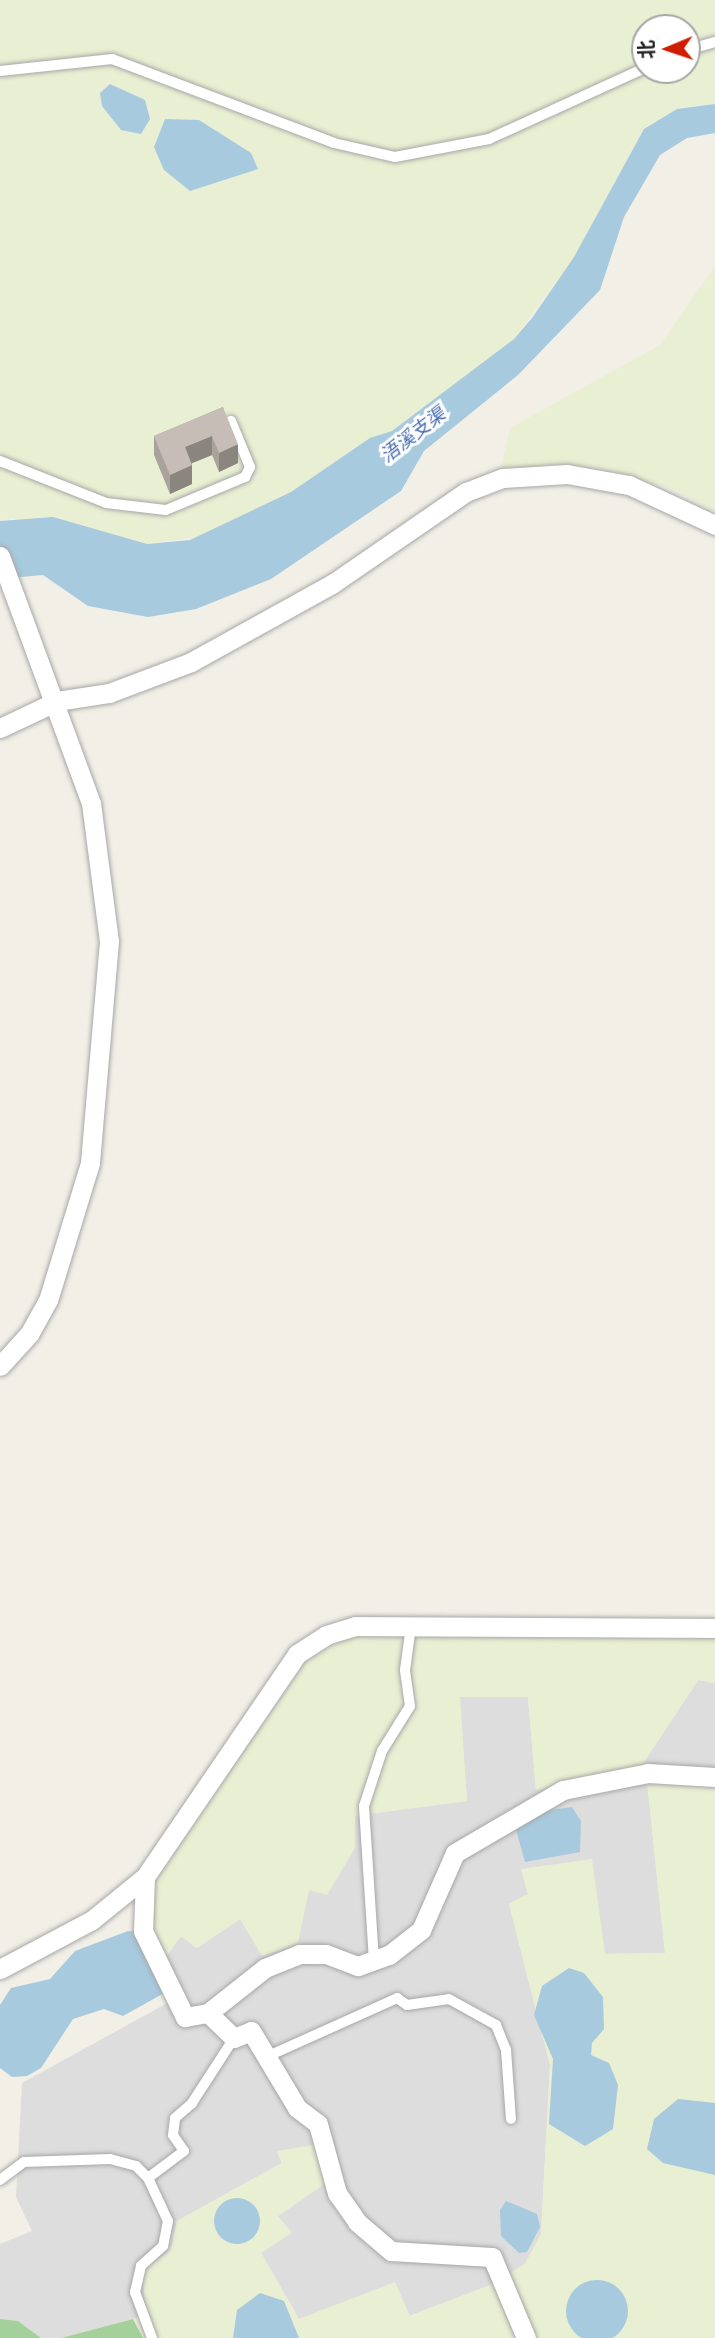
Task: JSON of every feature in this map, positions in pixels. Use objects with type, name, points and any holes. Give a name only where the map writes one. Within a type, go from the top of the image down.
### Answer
[{"type":"street","points":[[0,728],[57,701],[109,693],[203,656],[332,584],[449,502],[503,478],[567,474],[629,485],[715,524]]},
{"type":"street","points":[[0,556],[57,701],[98,837],[108,974],[90,1163],[74,1228],[39,1318],[0,1366]]},
{"type":"street","points":[[0,1969],[92,1920],[145,1877],[297,1654],[340,1630],[411,1626],[715,1628]]},
{"type":"street","points":[[145,1877],[143,1931],[185,2017],[208,2013],[265,1968],[299,1954],[326,1954],[358,1966],[374,1962],[421,1930],[455,1853],[525,1809],[596,1781],[669,1772],[715,1777]]},
{"type":"street","points":[[208,2013],[234,2038],[251,2031],[297,2108],[318,2124],[337,2193],[357,2222],[391,2251],[492,2257],[526,2338]]},
{"type":"lane","points":[[0,71],[112,59],[334,143],[396,157],[489,139],[631,74]]},
{"type":"lane","points":[[0,461],[106,503],[166,510],[245,477],[250,467],[232,421]]},
{"type":"lane","points":[[374,1962],[364,1806],[382,1751],[410,1706],[405,1670],[411,1626]]},
{"type":"lane","points":[[267,2057],[397,1998],[407,2005],[449,1999],[496,2025],[506,2050],[511,2119]]},
{"type":"lane","points":[[148,2178],[184,2151],[173,2134],[174,2118],[192,2103],[234,2038]]},
{"type":"lane","points":[[0,2180],[23,2162],[110,2159],[136,2166],[148,2178],[168,2221],[163,2246],[141,2266],[135,2292],[152,2338]]},
{"type":"shaded area","points":[[698,1680],[715,1683],[715,1783],[647,1781],[665,1953],[605,1954],[521,1869],[528,1894],[509,1904],[550,2065],[541,2234],[525,2264],[493,2284],[409,2316],[395,2283],[299,2319],[261,2253],[278,2216],[327,2182],[277,2151],[282,2163],[177,2221],[171,2250],[142,2272],[147,2315],[61,2338],[41,2338],[18,2321],[0,2319],[0,2244],[32,2231],[16,2197],[22,2083],[182,1995],[162,1962],[181,1936],[197,1948],[240,1919],[309,1890],[355,1815],[467,1801],[459,1697],[528,1697],[536,1790],[642,1765]]},
{"type":"green space","points":[[0,0],[715,0],[715,104],[677,109],[644,129],[574,257],[514,339],[392,431],[370,438],[291,492],[203,536],[147,544],[13,518],[0,521]]},
{"type":"green space","points":[[715,266],[715,512],[673,489],[590,466],[501,468],[510,428],[660,345]]},
{"type":"green space","points":[[353,1632],[715,1633],[715,1683],[698,1680],[642,1765],[536,1790],[528,1697],[460,1697],[467,1801],[355,1816],[355,1848],[327,1895],[309,1890],[298,1943],[262,1956],[240,1919],[196,1948],[181,1936],[162,1962],[146,1928],[152,1885],[304,1664]]},
{"type":"green space","points":[[647,1781],[715,1783],[715,2338],[143,2338],[133,2319],[147,2315],[142,2272],[171,2250],[177,2221],[282,2163],[277,2151],[319,2144],[327,2182],[278,2216],[292,2233],[261,2253],[299,2319],[395,2282],[410,2316],[493,2284],[525,2264],[541,2234],[550,2065],[509,1904],[528,1894],[521,1869],[592,1859],[605,1954],[665,1953]]},
{"type":"green space","points":[[0,2319],[18,2321],[41,2338],[0,2338]]},
{"type":"green space","points":[[133,2319],[143,2338],[61,2338]]},
{"type":"water","points":[[110,84],[145,100],[150,119],[141,134],[121,130],[102,106],[100,93]]},
{"type":"water","name":"浯溪支渠","points":[[715,104],[715,133],[687,138],[660,155],[624,217],[600,290],[518,375],[424,451],[401,491],[271,579],[196,609],[148,617],[88,606],[43,575],[0,579],[0,521],[53,517],[147,544],[190,540],[291,492],[370,438],[392,431],[514,339],[532,318],[574,257],[644,129],[677,109]]},
{"type":"water","points":[[165,119],[199,120],[251,153],[258,169],[190,191],[164,170],[154,147]]},
{"type":"water","points":[[572,1807],[581,1821],[580,1852],[525,1862],[516,1830],[542,1811]]},
{"type":"water","points":[[128,1931],[138,1932],[166,1992],[123,2016],[104,2009],[73,2019],[41,2068],[27,2076],[12,2077],[0,2068],[0,2005],[11,1988],[50,1979],[75,1951]]},
{"type":"water","points":[[569,1968],[584,1973],[603,1997],[604,2029],[592,2043],[591,2055],[609,2063],[618,2085],[613,2129],[585,2146],[549,2124],[553,2059],[534,2015],[542,1986]]},
{"type":"water","points":[[678,2099],[715,2103],[715,2175],[663,2163],[647,2149],[654,2119]]},
{"type":"water","points":[[237,2198],[254,2204],[260,2221],[254,2238],[237,2244],[220,2238],[214,2221],[220,2204]]},
{"type":"water","points":[[506,2201],[537,2214],[540,2227],[527,2252],[519,2253],[501,2236],[500,2210]]},
{"type":"water","points":[[597,2280],[619,2289],[628,2311],[619,2333],[597,2342],[575,2333],[566,2311],[575,2289]]},
{"type":"water","points":[[260,2293],[284,2301],[299,2338],[233,2338],[237,2310]]},
{"type":"building","points":[[223,407],[238,444],[219,453],[212,436],[185,447],[192,465],[170,475],[154,436]]}]
